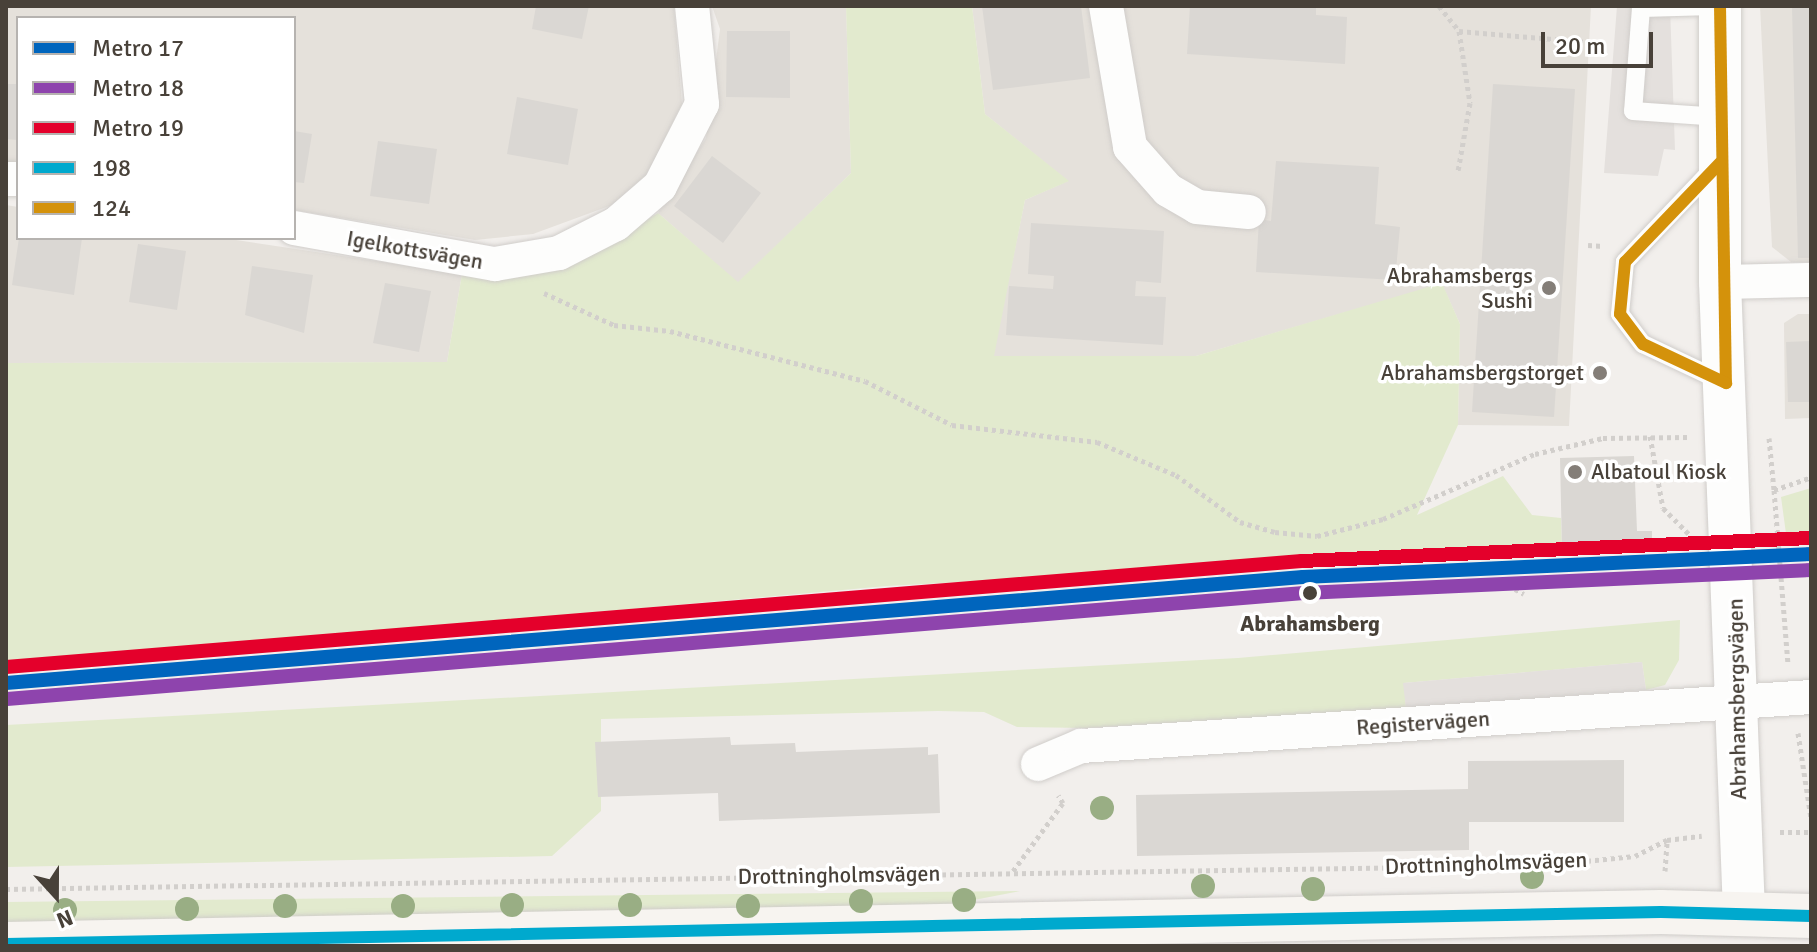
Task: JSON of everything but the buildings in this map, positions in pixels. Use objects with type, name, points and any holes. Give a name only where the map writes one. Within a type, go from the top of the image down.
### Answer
[{"type":"main road","points":[[6,944],[1744,929],[1811,916]]},
{"type":"street","name":"Igelkottsvägen","points":[[296,228],[495,264],[559,253],[616,224],[660,186],[702,104],[692,6]]},
{"type":"street","points":[[1106,6],[1130,147],[1168,190],[1197,207],[1249,212]]},
{"type":"street","name":"Abrahamsbergsvägen","points":[[1720,6],[1720,282],[1729,436],[1744,929]]},
{"type":"street","points":[[1720,282],[1811,280]]},
{"type":"street","name":"Registervägen","points":[[1038,764],[1081,746],[1802,698]]},
{"type":"lane","points":[[1713,6],[1641,8],[1633,111],[1720,117]]},
{"type":"lane","points":[[1720,163],[1625,262],[1620,314],[1643,344],[1726,383]]},
{"type":"path","points":[[1439,6],[1459,31],[1470,136],[1458,171]]},
{"type":"path","points":[[1459,31],[1599,43]]},
{"type":"path","points":[[1588,245],[1608,246]]},
{"type":"path","points":[[495,264],[567,307],[614,325],[670,331],[865,381],[952,425],[1097,442],[1176,475],[1240,522],[1275,532],[1317,536],[1369,522],[1535,454],[1603,438],[1769,437],[1802,698],[1811,818]]},
{"type":"path","points":[[1650,436],[1663,508],[1690,535]]},
{"type":"path","points":[[1774,490],[1811,477]]},
{"type":"path","points":[[1515,589],[1524,594],[1515,598]]},
{"type":"path","points":[[1013,871],[1063,803],[1038,764]]},
{"type":"path","name":"Drottningholmsvägen","points":[[6,889],[1547,865],[1635,856],[1667,840]]},
{"type":"shaded area","points":[[6,6],[674,6],[682,104],[647,174],[612,205],[533,234],[475,240],[296,210],[296,16],[16,16],[16,163],[6,163]]},
{"type":"shaded area","points":[[712,6],[846,6],[851,173],[738,283],[658,213],[706,138],[720,29]]},
{"type":"shaded area","points":[[972,6],[1591,6],[1569,426],[1458,425],[1460,324],[1442,284],[1196,356],[993,356],[1025,200],[1068,181],[985,114]]},
{"type":"shaded area","points":[[1617,6],[1670,6],[1675,150],[1664,149],[1658,176],[1604,173]]},
{"type":"shaded area","points":[[1760,6],[1811,6],[1811,262],[1791,262],[1772,247]]},
{"type":"shaded area","points":[[6,205],[16,207],[16,240],[236,240],[462,274],[447,362],[6,363]]},
{"type":"shaded area","points":[[1798,314],[1811,314],[1811,418],[1785,419],[1784,323]]},
{"type":"shaded area","points":[[1642,662],[1646,690],[1406,708],[1403,683]]},
{"type":"green space","points":[[846,6],[972,6],[985,114],[1069,181],[1025,200],[994,356],[1196,356],[1442,283],[1460,324],[1458,425],[1417,515],[1503,476],[1532,515],[1561,518],[1562,550],[887,586],[6,665],[6,363],[447,362],[462,274],[563,270],[658,213],[738,282],[851,173]]},
{"type":"green space","points":[[1811,488],[1811,540],[1787,541],[1781,497]]},
{"type":"green space","points":[[1680,620],[1679,660],[1665,685],[1646,690],[1642,662],[1404,683],[1406,708],[1086,728],[1017,727],[984,712],[938,711],[601,719],[601,811],[552,856],[6,867],[6,725],[1238,658]]},
{"type":"green space","points":[[1020,891],[932,908],[6,923],[6,902]]},
{"type":"metro line","name":"19","points":[[6,667],[1302,561],[1810,538]]},
{"type":"metro line","name":"17","points":[[6,683],[1303,577],[1811,554]]},
{"type":"metro line","name":"18","points":[[7,699],[1304,593],[1811,570]]},
{"type":"transit line","name":"124","points":[[1720,6],[1726,383]]},
{"type":"transit line","name":"124","points":[[1720,163],[1625,262],[1620,314],[1643,344],[1726,383]]},
{"type":"transit line","name":"198","points":[[6,944],[1661,912],[1811,916]]},
{"type":"place","name":"Abrahamsbergs Sushi","points":[[1549,288]]},
{"type":"place","name":"Abrahamsbergstorget","points":[[1600,373]]},
{"type":"place","name":"Albatoul Kiosk","points":[[1575,472]]},
{"type":"place","name":"Abrahamsberg","points":[[1310,593]]}]
